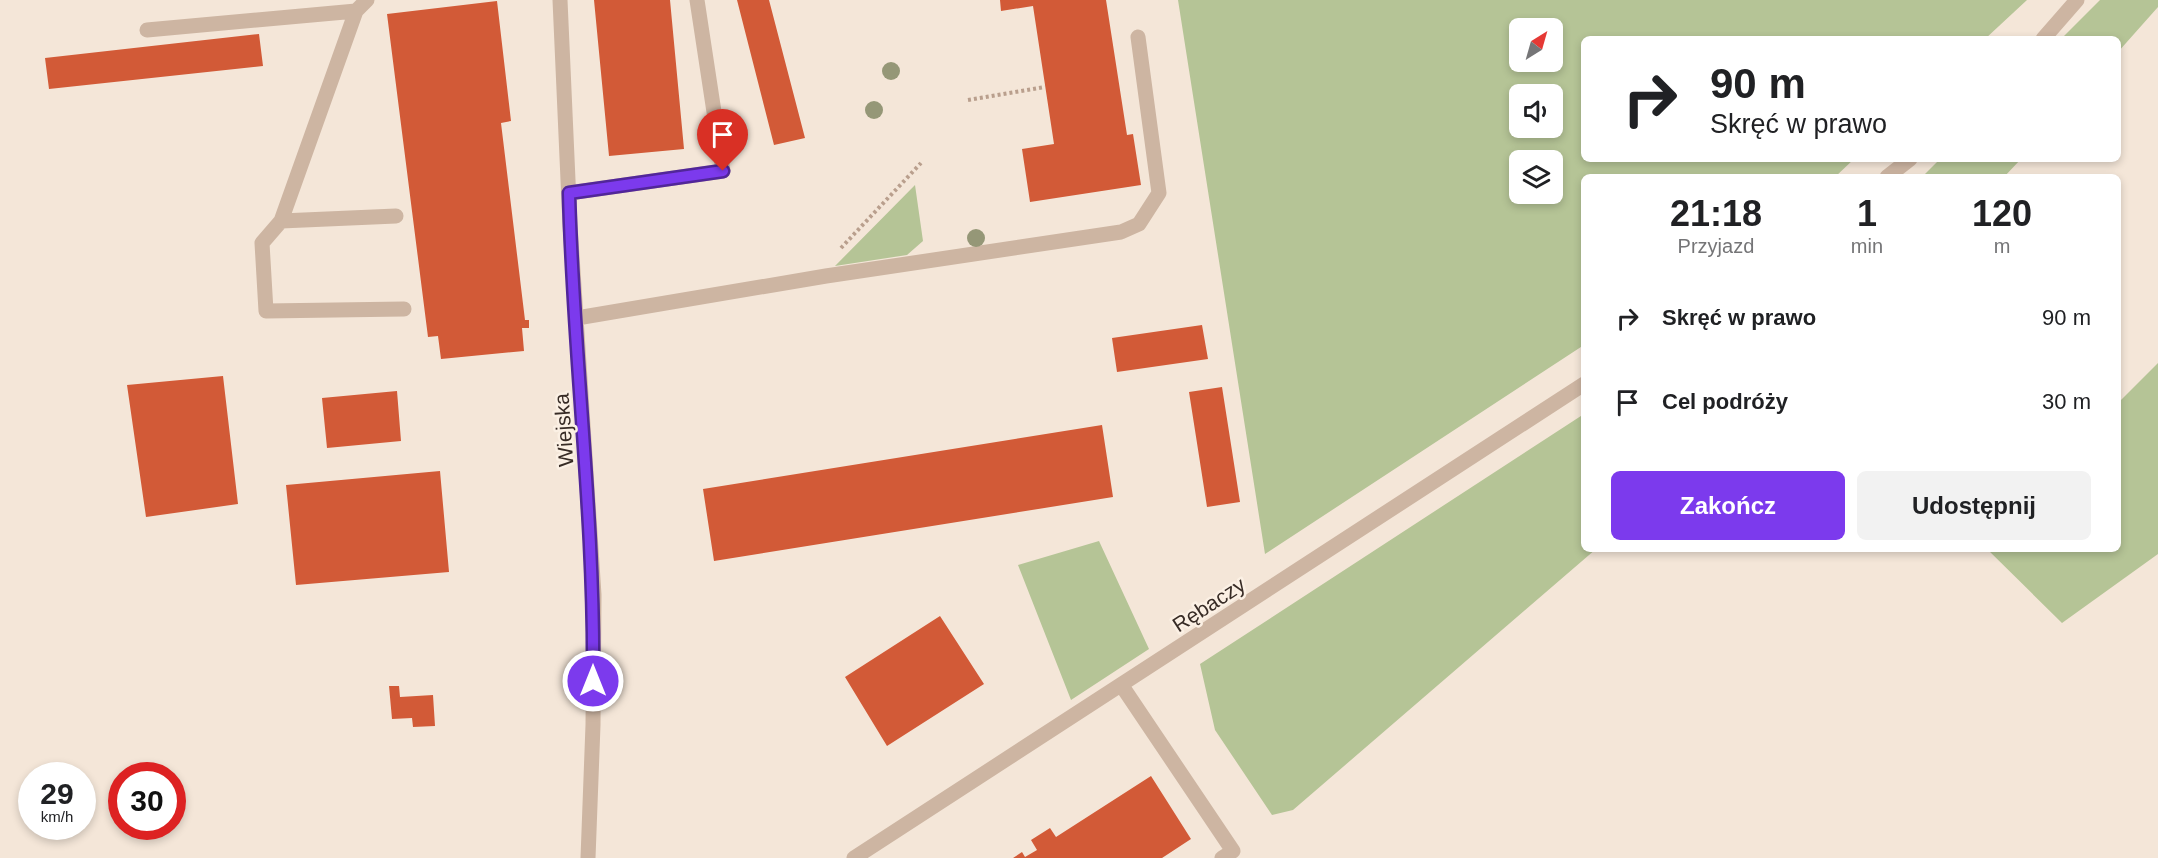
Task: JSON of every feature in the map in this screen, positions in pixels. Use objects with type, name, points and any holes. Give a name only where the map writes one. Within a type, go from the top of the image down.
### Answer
[{"type":"street","points":[[367,0],[356,11],[282,221],[262,243],[266,311],[404,309]]},
{"type":"street","name":"Wiejska","points":[[560,0],[569,193],[594,595],[593,724],[588,858]]},
{"type":"street","points":[[569,193],[723,171],[696,0]]},
{"type":"street","points":[[2046,36],[2077,0]]},
{"type":"street","points":[[147,30],[356,11]]},
{"type":"street","points":[[577,318],[826,276],[1121,232],[1139,224],[1159,194],[1138,37]]},
{"type":"street","points":[[1891,174],[1906,162]]},
{"type":"street","points":[[282,221],[396,216]]},
{"type":"street","name":"Rębaczy","points":[[854,858],[1122,687],[1581,386]]},
{"type":"street","points":[[1122,687],[1233,851],[1222,858]]},
{"type":"path","points":[[968,100],[1045,87]]},
{"type":"path","points":[[826,276],[823,267],[921,163]]},
{"type":"green space","points":[[1178,0],[2027,0],[1988,36],[1581,36],[1581,162],[1851,162],[1838,174],[1581,174],[1581,347],[1265,554]]},
{"type":"green space","points":[[2100,0],[2158,0],[2158,7],[2121,49],[2121,36],[2064,36]]},
{"type":"green space","points":[[1937,162],[2018,162],[2007,174],[1925,174]]},
{"type":"green space","points":[[915,185],[923,241],[907,255],[835,266]]},
{"type":"green space","points":[[2158,363],[2158,554],[2062,623],[1990,552],[2121,552],[2121,400]]},
{"type":"green space","points":[[1581,416],[1581,552],[1593,552],[1293,810],[1272,815],[1215,730],[1200,664]]},
{"type":"green space","points":[[1099,541],[1149,649],[1071,700],[1018,565]]},
{"type":"building","points":[[594,0],[670,0],[684,149],[609,156]]},
{"type":"building","points":[[737,0],[769,0],[805,138],[774,145]]},
{"type":"building","points":[[1000,0],[1106,0],[1127,135],[1133,134],[1141,185],[1030,202],[1022,149],[1054,144],[1033,6],[1001,11]]},
{"type":"building","points":[[497,1],[511,121],[501,123],[525,320],[529,320],[529,328],[522,328],[524,351],[441,359],[438,336],[428,337],[387,14]]},
{"type":"building","points":[[259,34],[263,66],[49,89],[45,58]]},
{"type":"building","points":[[1202,325],[1208,359],[1117,372],[1112,338]]},
{"type":"building","points":[[223,376],[238,504],[146,517],[127,385]]},
{"type":"building","points":[[1222,387],[1240,502],[1207,507],[1189,392]]},
{"type":"building","points":[[397,391],[401,441],[327,448],[322,398]]},
{"type":"building","points":[[1102,425],[1113,497],[714,561],[703,489]]},
{"type":"building","points":[[440,471],[449,572],[296,585],[286,485]]},
{"type":"building","points":[[940,616],[984,684],[887,746],[845,677]]},
{"type":"building","points":[[389,686],[399,686],[400,697],[433,695],[435,726],[413,727],[412,718],[392,719]]},
{"type":"building","points":[[1151,776],[1191,839],[1162,858],[1013,858],[1022,852],[1025,857],[1037,850],[1031,840],[1050,828],[1056,837]]},
{"type":"route","points":[[593,681],[594,595],[590,499],[569,193],[723,171]]}]
